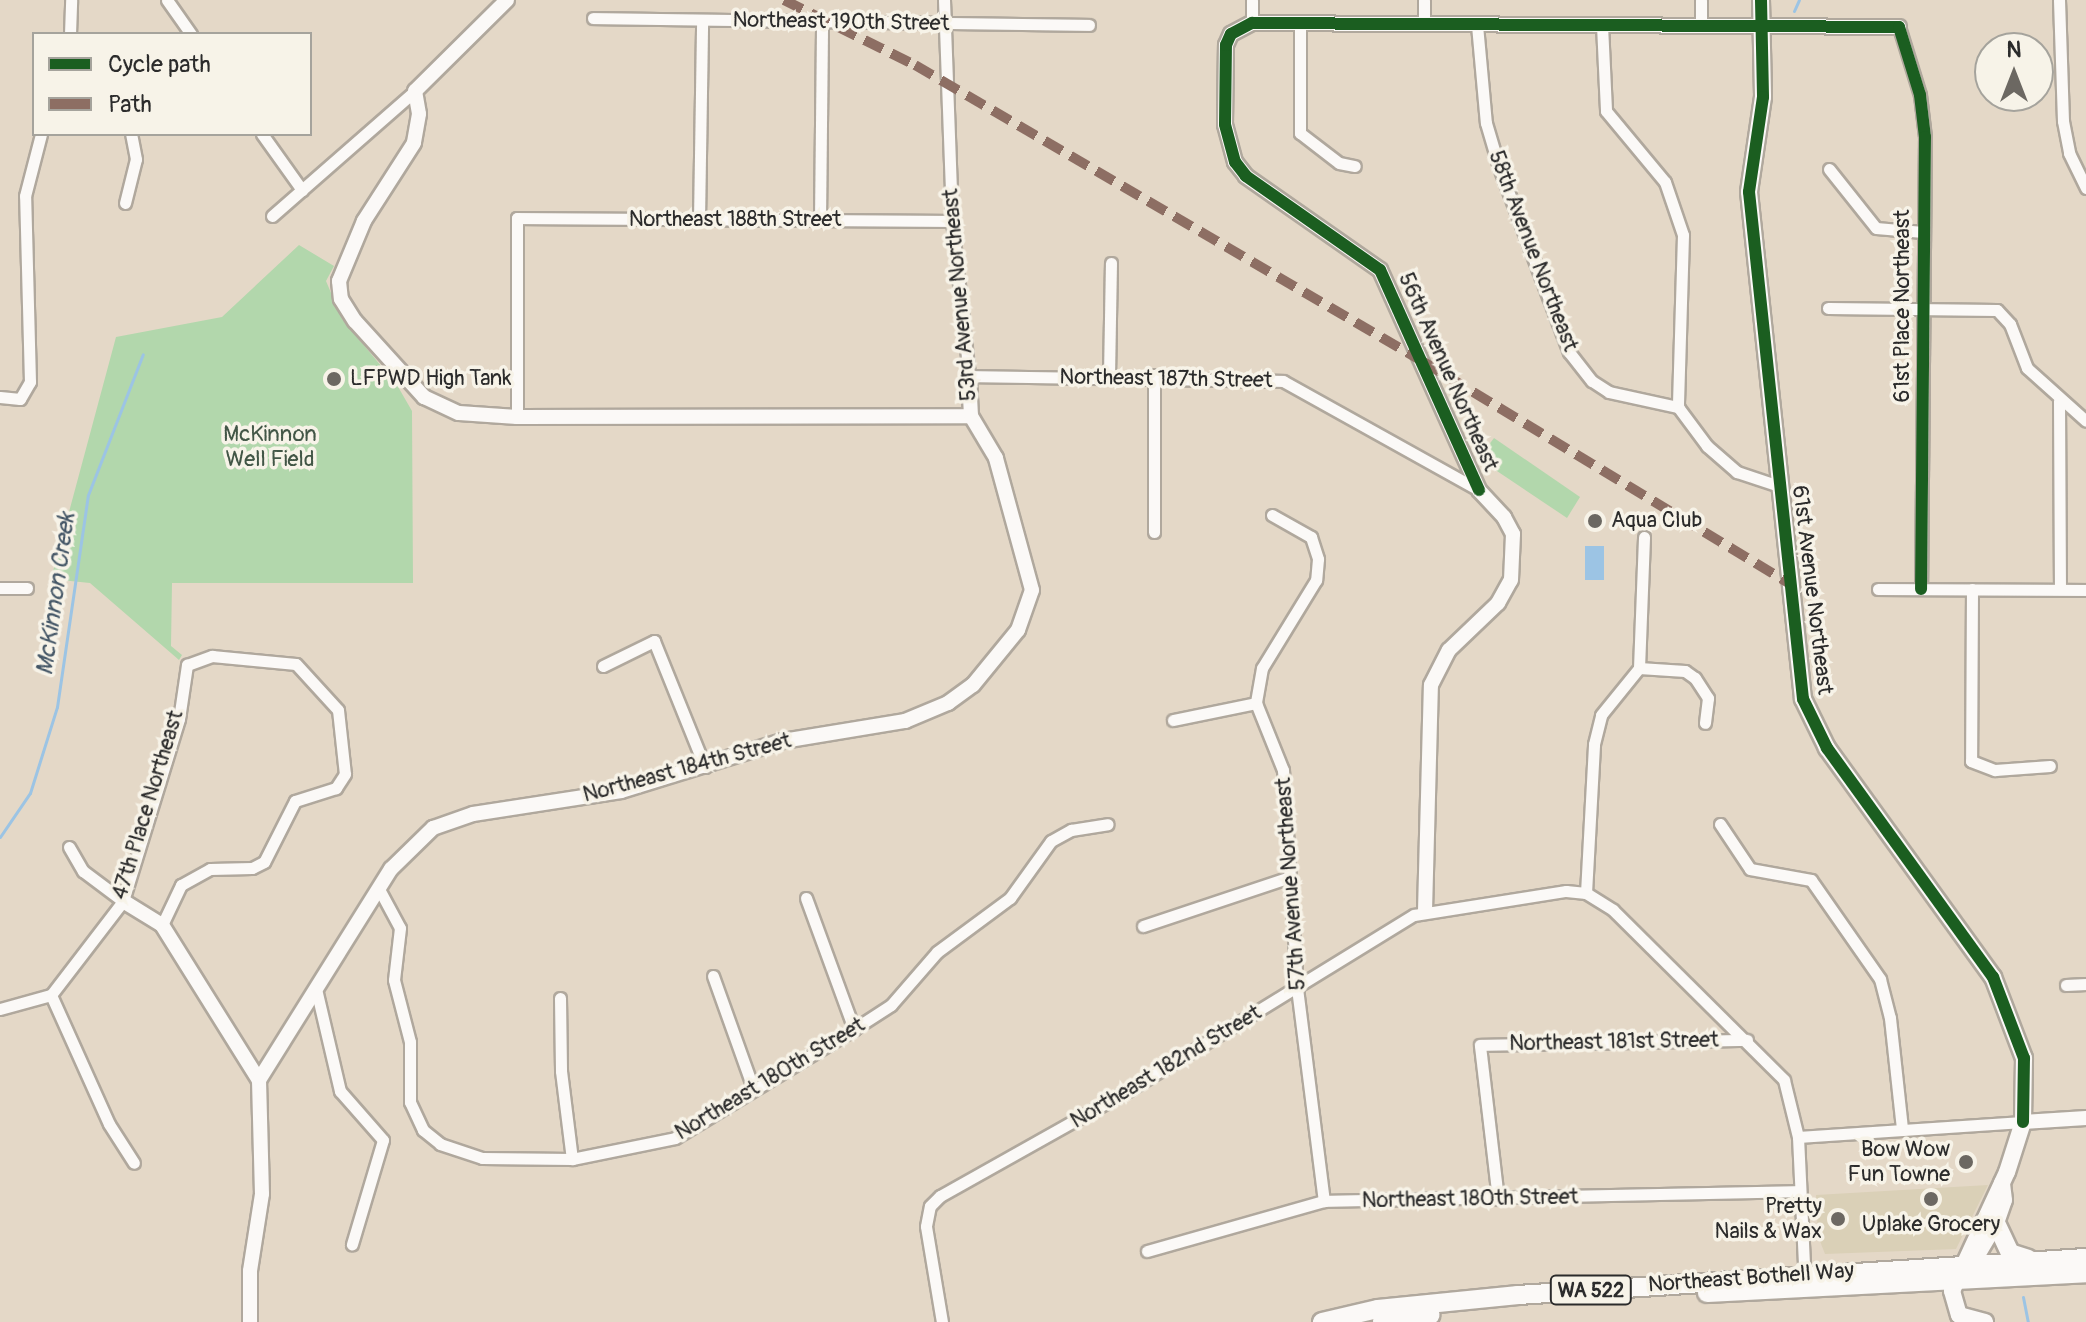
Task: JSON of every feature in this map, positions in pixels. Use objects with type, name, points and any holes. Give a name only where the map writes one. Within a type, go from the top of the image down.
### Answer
[{"type":"main road","name":"61st Avenue Northeast","points":[[1761,0],[1763,97],[1749,192],[1803,699],[1827,748],[1993,977],[2024,1058],[2023,1122],[2002,1183],[1961,1277]]},
{"type":"main road","name":"61st Avenue Northeast","points":[[1961,1277],[1996,1223],[2004,1200],[2002,1183]]},
{"type":"main road","points":[[1996,1223],[2010,1253],[2043,1261]]},
{"type":"main road","name":"Northeast Bothell Way","points":[[1961,1277],[2043,1261],[2086,1258]]},
{"type":"main road","name":"Northeast Bothell Way","points":[[1322,1322],[1423,1304],[1804,1281],[2086,1273]]},
{"type":"main road","points":[[1961,1277],[1959,1315],[1985,1322]]},
{"type":"main road","name":"Northeast Bothell Way","points":[[1382,1322],[1518,1305],[1804,1281]]},
{"type":"street","points":[[70,32],[71,0]]},
{"type":"street","points":[[167,0],[190,32]]},
{"type":"street","points":[[272,216],[415,91],[507,0]]},
{"type":"street","name":"53rd Avenue Northeast","points":[[944,0],[952,221],[971,416],[996,458],[1031,578]]},
{"type":"street","points":[[1252,0],[1252,23],[1899,27]]},
{"type":"street","points":[[1424,0],[1424,24]]},
{"type":"street","points":[[1701,0],[1701,25]]},
{"type":"street","points":[[2059,0],[2063,121],[2069,153],[2086,188]]},
{"type":"street","name":"Northeast 190th Street","points":[[593,18],[1089,25]]},
{"type":"street","points":[[699,220],[702,20]]},
{"type":"street","points":[[820,220],[822,21]]},
{"type":"street","name":"56th Avenue Northeast","points":[[1252,23],[1231,34],[1226,45],[1225,124],[1235,162],[1246,176],[1380,270],[1479,490]]},
{"type":"street","points":[[1300,24],[1300,133],[1339,163],[1355,166]]},
{"type":"street","name":"58th Avenue Northeast","points":[[1477,25],[1484,109],[1495,153],[1569,352],[1592,381],[1609,392],[1678,407]]},
{"type":"street","points":[[1602,25],[1606,111],[1665,182],[1683,235],[1678,407],[1719,459],[1737,472],[1779,486]]},
{"type":"street","name":"61st Place Northeast","points":[[1899,27],[1923,114],[1921,589]]},
{"type":"street","points":[[415,91],[419,114],[414,143],[364,221],[339,281],[341,299],[372,342],[438,407],[517,417],[971,416]]},
{"type":"street","points":[[0,397],[28,395],[25,196],[40,136]]},
{"type":"street","points":[[125,203],[136,159],[131,136]]},
{"type":"street","points":[[263,136],[302,190]]},
{"type":"street","points":[[1829,169],[1876,228],[1923,232]]},
{"type":"street","name":"Northeast 188th Street","points":[[517,417],[517,218],[952,221]]},
{"type":"street","points":[[1109,376],[1111,263]]},
{"type":"street","points":[[1828,308],[1997,310],[2010,324],[2027,368],[2059,401],[2086,421]]},
{"type":"street","points":[[1154,375],[1154,532]]},
{"type":"street","name":"Northeast 187th Street","points":[[969,376],[1154,375],[1283,381],[1479,490]]},
{"type":"street","points":[[2059,401],[2060,589]]},
{"type":"street","points":[[1425,911],[1431,685],[1441,660],[1498,603],[1514,572],[1513,534],[1479,490]]},
{"type":"street","points":[[1173,720],[1256,703],[1262,668],[1316,580],[1318,559],[1311,537],[1272,515]]},
{"type":"street","points":[[1644,537],[1639,668],[1601,715],[1594,744],[1586,893],[1613,910],[1784,1080],[1798,1137],[1804,1281]]},
{"type":"street","name":"Northeast 184th Street","points":[[259,1080],[317,993],[379,889],[414,842],[451,820],[621,791],[783,741],[905,721],[948,703],[973,685],[1018,630],[1029,607],[1031,578]]},
{"type":"street","points":[[0,588],[27,588]]},
{"type":"street","points":[[1878,589],[2086,590]]},
{"type":"street","points":[[1972,589],[1971,761],[1995,770],[2050,766]]},
{"type":"street","points":[[603,666],[654,641],[705,767]]},
{"type":"street","name":"47th Place Northeast","points":[[51,995],[123,901],[179,719],[187,665],[212,656],[296,664],[338,710],[345,774],[336,788],[295,801],[264,862],[252,868],[210,869],[181,885],[162,925]]},
{"type":"street","points":[[1639,668],[1685,671],[1695,678],[1708,698],[1705,723]]},
{"type":"street","name":"57th Avenue Northeast","points":[[1256,703],[1283,770],[1297,988],[1324,1201]]},
{"type":"street","name":"Northeast 180th Street","points":[[379,889],[400,928],[394,980],[410,1042],[410,1102],[423,1130],[440,1144],[482,1158],[572,1159],[675,1138],[854,1029],[891,1005],[937,952],[1010,898],[1051,841],[1071,830],[1108,824]]},
{"type":"street","points":[[1720,824],[1750,869],[1811,880],[1880,979],[1890,1018],[1902,1129]]},
{"type":"street","points":[[69,847],[83,871],[162,925],[259,1080],[262,1194],[250,1271],[250,1322]]},
{"type":"street","points":[[1143,926],[1290,877]]},
{"type":"street","name":"Northeast 182nd Street","points":[[942,1322],[926,1226],[930,1206],[1425,911],[1540,892],[1586,893]]},
{"type":"street","points":[[806,898],[854,1029]]},
{"type":"street","points":[[713,976],[753,1088]]},
{"type":"street","points":[[2066,985],[2086,984]]},
{"type":"street","points":[[317,993],[340,1091],[383,1140],[352,1244]]},
{"type":"street","points":[[0,1009],[51,995],[109,1124],[134,1163]]},
{"type":"street","points":[[560,998],[561,1071],[572,1159]]},
{"type":"street","name":"Northeast 181st Street","points":[[1498,1199],[1480,1045],[1747,1040]]},
{"type":"street","points":[[1798,1137],[2086,1118]]},
{"type":"street","name":"Northeast 180th Street","points":[[1147,1251],[1324,1201],[1800,1191]]},
{"type":"shaded area","points":[[1988,1185],[1956,1249],[1825,1254],[1818,1236],[1816,1195]]},
{"type":"green space","name":"McKinnon Well Field","points":[[299,245],[334,266],[326,281],[342,319],[397,385],[412,411],[413,583],[172,583],[171,646],[182,655],[179,660],[90,583],[51,579],[116,337],[222,317]]},
{"type":"green space","points":[[1494,438],[1580,497],[1567,518],[1485,463],[1482,454]]},
{"type":"water","points":[[1585,546],[1604,546],[1604,580],[1585,580]]},
{"type":"waterway","points":[[1794,11],[1799,0]]},
{"type":"waterway","name":"McKinnon Creek","points":[[0,837],[30,793],[57,707],[88,495],[143,354]]},
{"type":"waterway","points":[[2023,1297],[2028,1322]]},
{"type":"marked path","points":[[784,0],[915,65],[1422,361],[1788,583]]},
{"type":"cycle path","points":[[1761,0],[1763,97],[1749,192],[1803,699],[1827,748],[1993,977],[2024,1058],[2023,1122]]},
{"type":"cycle path","points":[[1479,490],[1380,270],[1246,176],[1235,162],[1225,124],[1226,45],[1231,34],[1252,23],[1899,27],[1920,95],[1925,137],[1921,589]]},
{"type":"place","name":"LFPWD High Tank","points":[[334,379]]},
{"type":"place","name":"Aqua Club","points":[[1595,521]]},
{"type":"place","name":"Bow Wow Fun Towne","points":[[1966,1162]]},
{"type":"place","name":"Uplake Grocery","points":[[1931,1199]]},
{"type":"place","name":"Pretty Nails & Wax","points":[[1838,1219]]}]
